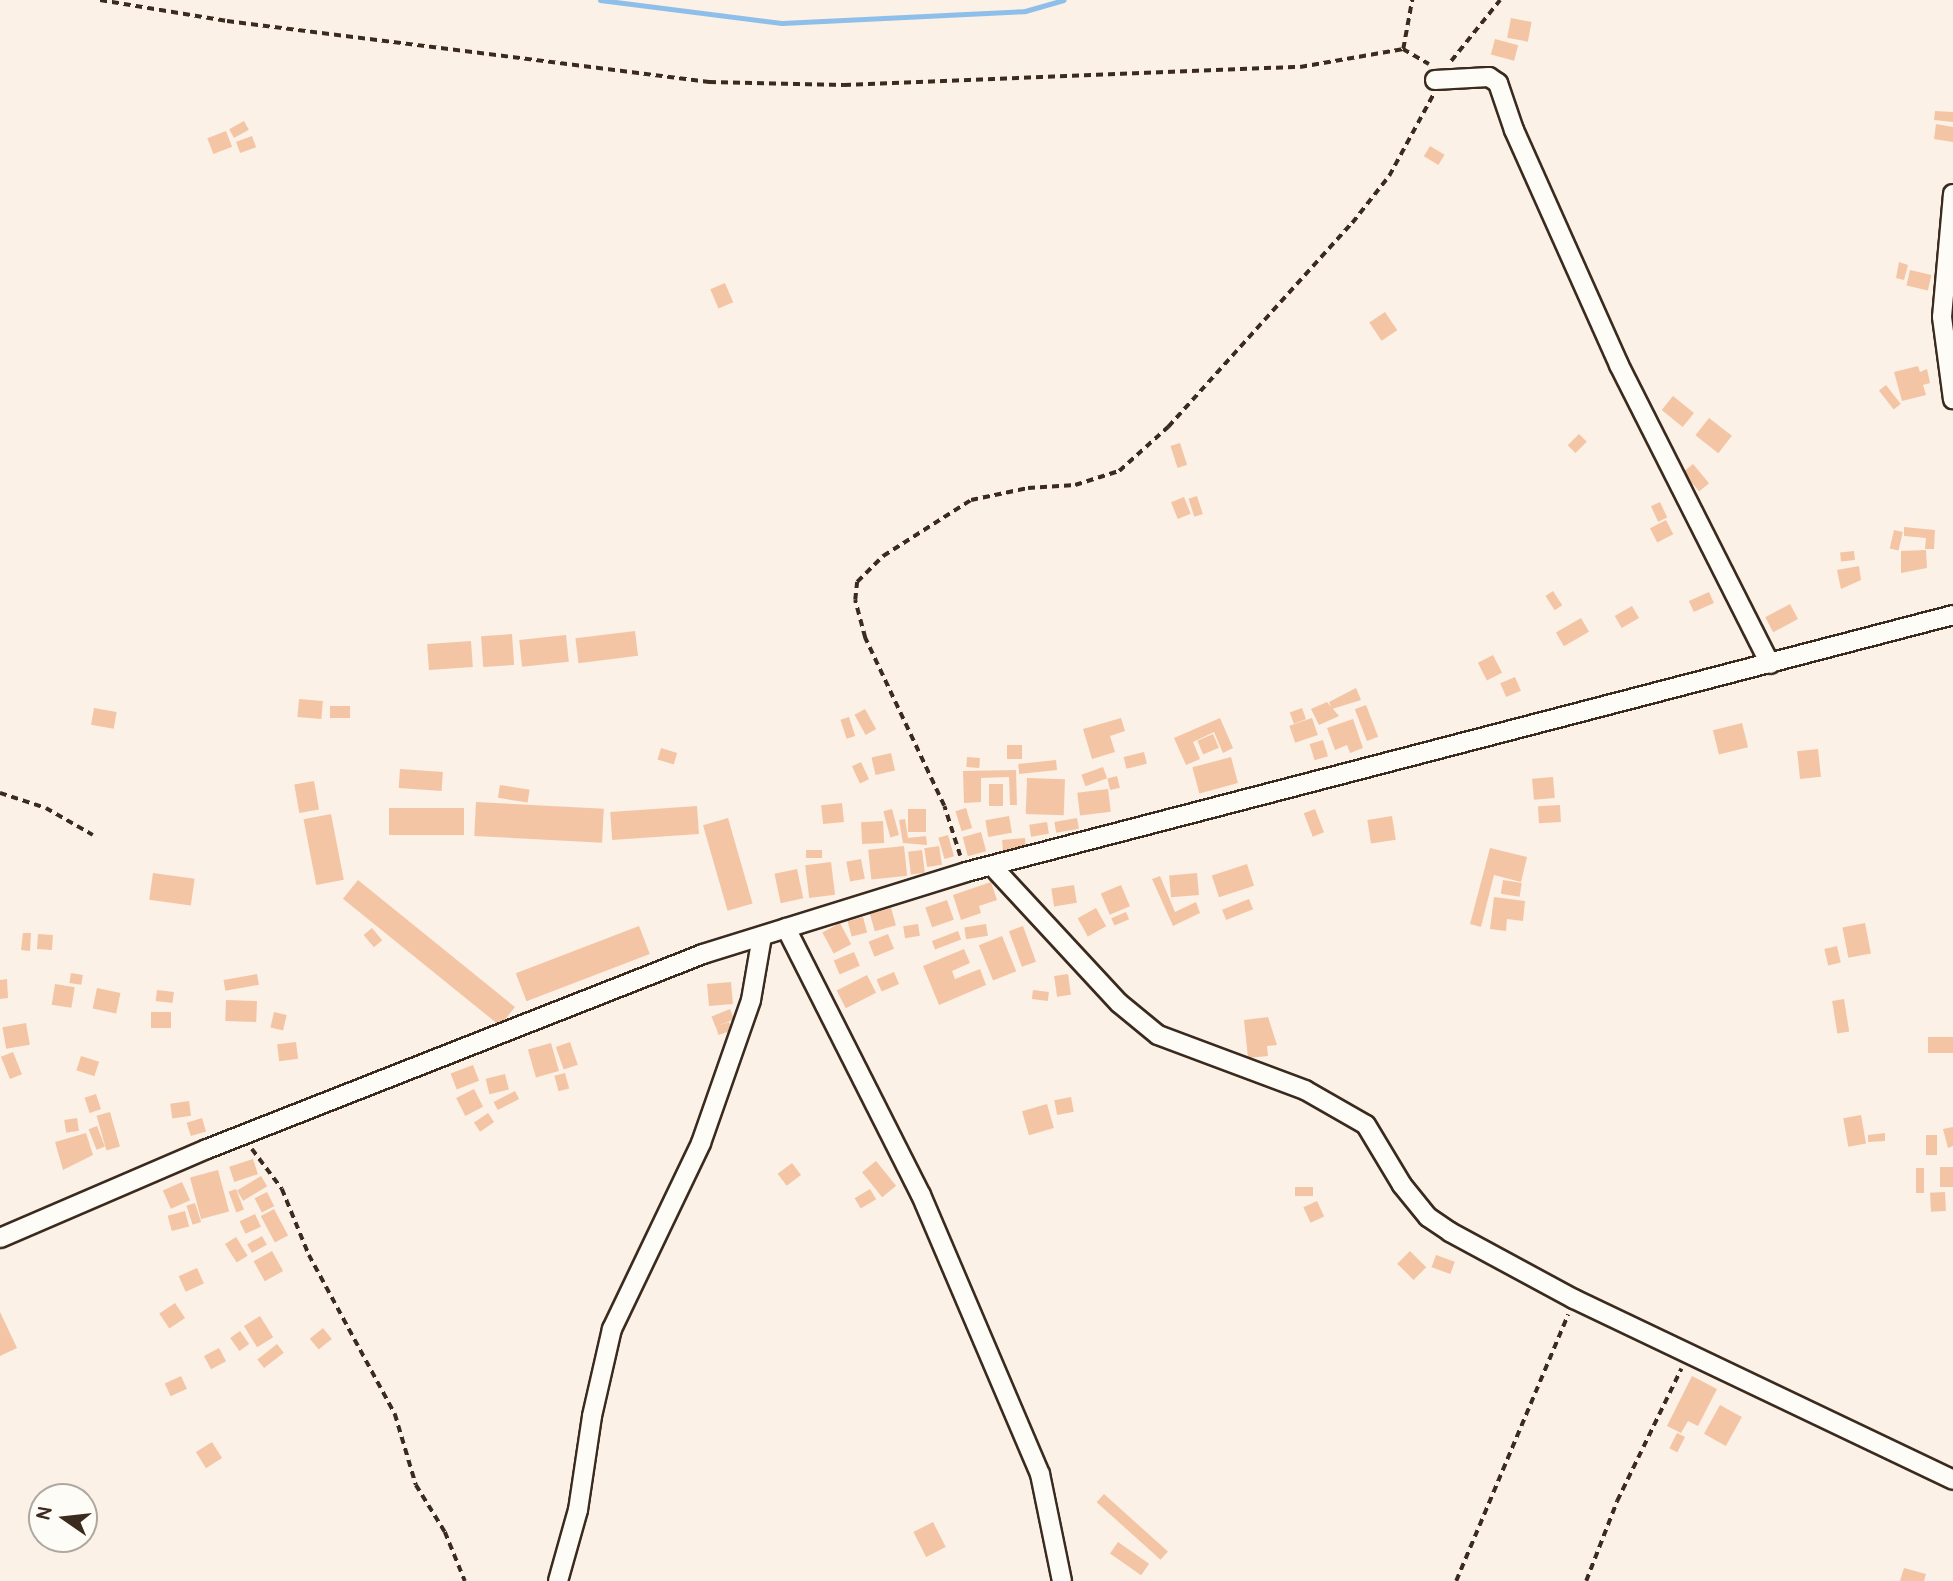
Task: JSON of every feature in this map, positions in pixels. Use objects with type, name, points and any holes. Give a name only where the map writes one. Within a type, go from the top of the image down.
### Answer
[{"type":"street","points":[[1435,80],[1473,76],[1498,83],[1514,130],[1619,365],[1770,664]]},
{"type":"street","points":[[1953,194],[1942,317],[1953,399]]},
{"type":"street","points":[[0,1238],[238,1137],[703,954],[965,872],[1953,615]]},
{"type":"street","points":[[992,866],[1119,1003],[1158,1035],[1304,1090],[1366,1125],[1402,1185],[1428,1217],[1574,1299],[1953,1480]]},
{"type":"street","points":[[786,928],[920,1195],[1040,1474],[1062,1581]]},
{"type":"street","points":[[558,1581],[578,1510],[592,1416],[612,1329],[701,1143],[751,1000],[762,936]]},
{"type":"path","points":[[100,0],[227,21],[709,82],[844,85],[1300,67],[1403,49],[1428,61],[1435,80],[1434,94],[1411,141],[1359,213],[1168,427],[1119,471],[1075,485],[1028,488],[971,500],[883,556],[857,582],[855,600],[865,638],[944,806],[965,872]]},
{"type":"path","points":[[1403,49],[1412,0]]},
{"type":"path","points":[[1435,80],[1500,0]]},
{"type":"path","points":[[0,793],[46,808],[93,835]]},
{"type":"path","points":[[238,1137],[255,1151],[282,1189],[309,1255],[395,1414],[416,1485],[445,1532],[465,1581]]},
{"type":"path","points":[[1456,1581],[1574,1299]]},
{"type":"path","points":[[1586,1581],[1617,1501],[1689,1354]]},
{"type":"building","points":[[1511,18],[1532,22],[1528,42],[1507,38]]},
{"type":"building","points":[[1495,39],[1518,45],[1514,61],[1491,54]]},
{"type":"building","points":[[1935,111],[1953,112],[1953,122],[1934,120]]},
{"type":"building","points":[[244,121],[249,130],[234,138],[229,129]]},
{"type":"building","points":[[1936,124],[1953,127],[1953,142],[1934,139]]},
{"type":"building","points":[[226,131],[232,147],[213,154],[207,138]]},
{"type":"building","points":[[252,136],[256,147],[240,153],[236,142]]},
{"type":"building","points":[[1430,146],[1445,155],[1438,165],[1424,156]]},
{"type":"building","points":[[1899,262],[1908,265],[1904,280],[1896,278]]},
{"type":"building","points":[[1910,270],[1931,275],[1928,291],[1906,286]]},
{"type":"building","points":[[725,283],[733,302],[718,309],[710,289]]},
{"type":"building","points":[[1385,312],[1397,330],[1382,341],[1369,323]]},
{"type":"building","points":[[1918,366],[1920,372],[1927,369],[1930,383],[1923,385],[1926,395],[1902,401],[1894,372]]},
{"type":"building","points":[[1886,385],[1901,404],[1894,409],[1879,391]]},
{"type":"building","points":[[1673,396],[1694,413],[1683,427],[1662,410]]},
{"type":"building","points":[[1709,418],[1732,436],[1718,453],[1695,435]]},
{"type":"building","points":[[1579,434],[1587,442],[1575,453],[1568,445]]},
{"type":"building","points":[[1180,443],[1187,465],[1178,468],[1170,446]]},
{"type":"building","points":[[1693,464],[1709,483],[1699,492],[1683,472]]},
{"type":"building","points":[[1197,496],[1203,514],[1194,517],[1188,499]]},
{"type":"building","points":[[1184,497],[1191,514],[1178,519],[1171,502]]},
{"type":"building","points":[[1660,502],[1667,517],[1658,522],[1651,506]]},
{"type":"building","points":[[1666,520],[1673,534],[1657,542],[1650,528]]},
{"type":"building","points":[[1904,527],[1935,530],[1934,549],[1925,549],[1926,538],[1904,536]]},
{"type":"building","points":[[1894,530],[1903,532],[1898,551],[1890,549]]},
{"type":"building","points":[[1926,550],[1927,568],[1901,573],[1901,551]]},
{"type":"building","points":[[1854,551],[1855,560],[1841,561],[1840,552]]},
{"type":"building","points":[[1859,566],[1861,580],[1841,589],[1837,570]]},
{"type":"building","points":[[1553,591],[1562,605],[1555,610],[1545,596]]},
{"type":"building","points":[[1709,592],[1714,603],[1694,612],[1689,601]]},
{"type":"building","points":[[1790,604],[1798,619],[1773,632],[1765,617]]},
{"type":"building","points":[[1632,606],[1639,618],[1622,628],[1615,616]]},
{"type":"building","points":[[1581,618],[1589,632],[1564,646],[1556,632]]},
{"type":"building","points":[[635,631],[638,656],[578,663],[575,638]]},
{"type":"building","points":[[512,634],[514,665],[483,667],[481,636]]},
{"type":"building","points":[[566,635],[569,662],[522,667],[519,640]]},
{"type":"building","points":[[471,641],[473,667],[429,670],[427,644]]},
{"type":"building","points":[[1493,655],[1502,673],[1487,681],[1478,663]]},
{"type":"building","points":[[1515,677],[1521,691],[1506,697],[1500,683]]},
{"type":"building","points":[[1356,688],[1361,700],[1332,709],[1329,702]]},
{"type":"building","points":[[299,699],[323,701],[321,719],[297,717]]},
{"type":"building","points":[[1327,702],[1339,716],[1319,725],[1311,709]]},
{"type":"building","points":[[1366,705],[1378,737],[1367,741],[1355,709]]},
{"type":"building","points":[[330,706],[350,706],[350,718],[330,718]]},
{"type":"building","points":[[94,708],[117,712],[114,729],[91,725]]},
{"type":"building","points":[[1302,708],[1306,719],[1294,724],[1290,712]]},
{"type":"building","points":[[865,709],[876,729],[866,735],[855,715]]},
{"type":"building","points":[[849,717],[855,736],[847,739],[840,720]]},
{"type":"building","points":[[1121,718],[1125,731],[1110,736],[1115,752],[1092,759],[1083,729]]},
{"type":"building","points":[[1220,718],[1233,748],[1223,753],[1214,732],[1193,742],[1200,759],[1186,765],[1174,738]]},
{"type":"building","points":[[1312,718],[1318,735],[1295,743],[1289,726]]},
{"type":"building","points":[[1353,719],[1363,748],[1350,753],[1347,745],[1335,750],[1327,728]]},
{"type":"building","points":[[1742,723],[1748,747],[1719,755],[1713,730]]},
{"type":"building","points":[[1213,734],[1219,748],[1203,754],[1197,741]]},
{"type":"building","points":[[1323,740],[1328,756],[1315,760],[1310,744]]},
{"type":"building","points":[[1007,745],[1022,745],[1022,759],[1007,759]]},
{"type":"building","points":[[661,748],[677,753],[674,764],[657,759]]},
{"type":"building","points":[[1818,749],[1821,777],[1800,779],[1797,751]]},
{"type":"building","points":[[1144,752],[1147,764],[1127,769],[1124,757]]},
{"type":"building","points":[[891,753],[895,771],[876,775],[872,757]]},
{"type":"building","points":[[967,757],[980,758],[979,768],[966,767]]},
{"type":"building","points":[[1231,757],[1238,783],[1199,793],[1192,767]]},
{"type":"building","points":[[1056,760],[1057,770],[1019,774],[1018,764]]},
{"type":"building","points":[[861,762],[869,779],[860,783],[852,766]]},
{"type":"building","points":[[1103,767],[1107,778],[1085,786],[1081,775]]},
{"type":"building","points":[[400,769],[443,772],[442,791],[399,788]]},
{"type":"building","points":[[1016,770],[1017,805],[1010,805],[1009,777],[981,778],[981,802],[964,803],[963,771]]},
{"type":"building","points":[[1117,776],[1120,788],[1110,790],[1107,778]]},
{"type":"building","points":[[1553,777],[1555,798],[1534,800],[1532,779]]},
{"type":"building","points":[[1027,778],[1065,779],[1064,815],[1026,814]]},
{"type":"building","points":[[314,781],[319,810],[299,813],[294,784]]},
{"type":"building","points":[[989,784],[1003,784],[1003,806],[989,806]]},
{"type":"building","points":[[500,785],[530,790],[528,803],[498,798]]},
{"type":"building","points":[[1108,789],[1111,812],[1080,816],[1077,793]]},
{"type":"building","points":[[476,802],[604,809],[602,843],[474,836]]},
{"type":"building","points":[[842,803],[844,822],[823,824],[821,805]]},
{"type":"building","points":[[1560,805],[1561,822],[1539,823],[1538,806]]},
{"type":"building","points":[[697,806],[699,834],[612,840],[610,812]]},
{"type":"building","points":[[389,808],[464,808],[464,835],[389,835]]},
{"type":"building","points":[[966,808],[972,828],[962,831],[955,811]]},
{"type":"building","points":[[892,809],[899,835],[890,837],[883,811]]},
{"type":"building","points":[[908,809],[926,809],[926,832],[908,832]]},
{"type":"building","points":[[1315,809],[1324,832],[1313,837],[1304,813]]},
{"type":"building","points":[[331,814],[344,880],[316,885],[304,819]]},
{"type":"building","points":[[1009,816],[1012,833],[988,837],[985,820]]},
{"type":"building","points":[[1392,816],[1396,840],[1371,844],[1367,820]]},
{"type":"building","points":[[728,818],[753,904],[728,911],[703,825]]},
{"type":"building","points":[[1077,818],[1079,829],[1056,833],[1054,822]]},
{"type":"building","points":[[905,819],[908,838],[926,836],[927,845],[903,843],[899,820]]},
{"type":"building","points":[[883,821],[884,843],[862,844],[861,822]]},
{"type":"building","points":[[1047,822],[1049,834],[1031,837],[1029,825]]},
{"type":"building","points":[[981,832],[986,851],[968,856],[963,837]]},
{"type":"building","points":[[948,835],[954,856],[944,859],[938,838]]},
{"type":"building","points":[[1025,838],[1026,849],[1003,851],[1002,840]]},
{"type":"building","points":[[904,846],[907,876],[871,880],[868,850]]},
{"type":"building","points":[[939,846],[942,865],[927,867],[924,848]]},
{"type":"building","points":[[1490,848],[1527,857],[1521,882],[1494,875],[1481,927],[1470,924]]},
{"type":"building","points":[[806,850],[822,850],[822,858],[806,858]]},
{"type":"building","points":[[922,850],[925,873],[911,875],[908,852]]},
{"type":"building","points":[[861,859],[865,879],[850,881],[846,862]]},
{"type":"building","points":[[831,862],[835,895],[809,898],[805,865]]},
{"type":"building","points":[[1247,864],[1254,886],[1219,897],[1212,875]]},
{"type":"building","points":[[797,869],[803,898],[781,903],[775,874]]},
{"type":"building","points":[[153,873],[195,879],[191,906],[149,900]]},
{"type":"building","points":[[1197,873],[1199,895],[1171,897],[1169,875]]},
{"type":"building","points":[[1160,876],[1175,912],[1196,902],[1200,913],[1173,926],[1152,879]]},
{"type":"building","points":[[358,880],[515,1007],[500,1026],[343,899]]},
{"type":"building","points":[[1503,880],[1522,883],[1520,897],[1501,894]]},
{"type":"building","points":[[991,882],[997,900],[979,906],[981,913],[961,920],[953,895]]},
{"type":"building","points":[[1074,885],[1077,903],[1054,906],[1051,889]]},
{"type":"building","points":[[1121,885],[1130,906],[1110,915],[1101,894]]},
{"type":"building","points":[[1494,897],[1525,901],[1523,921],[1507,919],[1506,931],[1490,929]]},
{"type":"building","points":[[1249,899],[1253,909],[1226,920],[1222,910]]},
{"type":"building","points":[[947,900],[954,920],[932,927],[925,907]]},
{"type":"building","points":[[891,908],[896,925],[875,931],[870,914]]},
{"type":"building","points":[[1096,908],[1106,926],[1088,937],[1078,918]]},
{"type":"building","points":[[1126,912],[1129,919],[1114,926],[1111,918]]},
{"type":"building","points":[[863,917],[867,932],[852,937],[848,921]]},
{"type":"building","points":[[840,923],[851,944],[834,954],[822,932]]},
{"type":"building","points":[[1865,923],[1871,953],[1848,958],[1842,927]]},
{"type":"building","points":[[918,924],[920,936],[905,938],[903,926]]},
{"type":"building","points":[[986,924],[988,936],[966,939],[964,927]]},
{"type":"building","points":[[639,926],[650,954],[527,1001],[516,973]]},
{"type":"building","points":[[1023,926],[1036,962],[1022,967],[1009,931]]},
{"type":"building","points":[[372,928],[382,940],[374,947],[364,935]]},
{"type":"building","points":[[958,931],[961,939],[935,949],[932,941]]},
{"type":"building","points":[[23,933],[31,933],[30,951],[21,950]]},
{"type":"building","points":[[38,934],[53,935],[52,950],[37,949]]},
{"type":"building","points":[[888,934],[894,949],[875,957],[869,942]]},
{"type":"building","points":[[1002,936],[1016,971],[993,981],[979,945]]},
{"type":"building","points":[[1837,946],[1841,963],[1828,965],[1824,949]]},
{"type":"building","points":[[964,949],[970,963],[952,971],[955,979],[980,969],[986,985],[939,1005],[923,966]]},
{"type":"building","points":[[854,952],[860,966],[840,974],[834,961]]},
{"type":"building","points":[[894,972],[899,984],[882,991],[877,979]]},
{"type":"building","points":[[71,973],[83,975],[81,985],[69,983]]},
{"type":"building","points":[[257,974],[259,985],[225,991],[224,980]]},
{"type":"building","points":[[1068,974],[1071,995],[1057,997],[1054,976]]},
{"type":"building","points":[[867,975],[876,993],[846,1008],[837,990]]},
{"type":"building","points":[[7,979],[8,998],[0,999],[0,980]]},
{"type":"building","points":[[731,982],[733,1004],[709,1006],[707,984]]},
{"type":"building","points":[[55,984],[75,987],[71,1008],[52,1005]]},
{"type":"building","points":[[97,988],[120,993],[116,1014],[93,1009]]},
{"type":"building","points":[[157,990],[174,992],[173,1003],[156,1001]]},
{"type":"building","points":[[1033,990],[1049,992],[1048,1001],[1032,999]]},
{"type":"building","points":[[1844,999],[1849,1032],[1837,1033],[1832,1001]]},
{"type":"building","points":[[226,1000],[257,1001],[256,1022],[225,1021]]},
{"type":"building","points":[[730,1009],[734,1019],[716,1027],[711,1016]]},
{"type":"building","points":[[151,1012],[171,1012],[171,1028],[151,1028]]},
{"type":"building","points":[[274,1012],[287,1015],[283,1031],[270,1028]]},
{"type":"building","points":[[1268,1017],[1277,1045],[1267,1046],[1268,1056],[1248,1058],[1244,1020]]},
{"type":"building","points":[[729,1022],[732,1031],[718,1035],[716,1026]]},
{"type":"building","points":[[26,1023],[30,1045],[6,1049],[2,1027]]},
{"type":"building","points":[[1928,1037],[1953,1037],[1953,1053],[1928,1053]]},
{"type":"building","points":[[296,1042],[298,1059],[279,1061],[277,1044]]},
{"type":"building","points":[[570,1042],[578,1065],[564,1070],[556,1047]]},
{"type":"building","points":[[551,1043],[559,1071],[536,1077],[528,1050]]},
{"type":"building","points":[[13,1052],[22,1074],[10,1079],[1,1057]]},
{"type":"building","points":[[81,1056],[99,1062],[94,1076],[76,1070]]},
{"type":"building","points":[[473,1065],[479,1081],[457,1089],[451,1074]]},
{"type":"building","points":[[565,1073],[569,1088],[559,1091],[554,1076]]},
{"type":"building","points":[[505,1074],[509,1090],[489,1094],[486,1079]]},
{"type":"building","points":[[474,1089],[483,1107],[465,1116],[456,1098]]},
{"type":"building","points":[[515,1091],[519,1099],[498,1110],[494,1102]]},
{"type":"building","points":[[96,1094],[101,1109],[90,1113],[85,1098]]},
{"type":"building","points":[[1071,1097],[1074,1112],[1057,1115],[1054,1100]]},
{"type":"building","points":[[189,1101],[191,1116],[172,1118],[170,1104]]},
{"type":"building","points":[[1047,1104],[1054,1128],[1029,1135],[1022,1111]]},
{"type":"building","points":[[110,1112],[120,1147],[106,1150],[97,1116]]},
{"type":"building","points":[[488,1113],[494,1122],[480,1132],[474,1123]]},
{"type":"building","points":[[1861,1115],[1866,1144],[1848,1147],[1843,1118]]},
{"type":"building","points":[[77,1118],[79,1131],[66,1133],[64,1120]]},
{"type":"building","points":[[202,1118],[206,1131],[191,1136],[187,1123]]},
{"type":"building","points":[[97,1126],[105,1147],[96,1150],[89,1129]]},
{"type":"building","points":[[1953,1127],[1953,1146],[1948,1148],[1943,1129]]},
{"type":"building","points":[[86,1133],[93,1155],[63,1170],[55,1142]]},
{"type":"building","points":[[1885,1133],[1885,1141],[1868,1142],[1868,1135]]},
{"type":"building","points":[[1926,1135],[1937,1135],[1937,1155],[1926,1155]]},
{"type":"building","points":[[253,1159],[258,1174],[234,1182],[229,1167]]},
{"type":"building","points":[[876,1161],[896,1186],[882,1197],[862,1172]]},
{"type":"building","points":[[792,1163],[801,1175],[787,1186],[778,1174]]},
{"type":"building","points":[[1940,1167],[1953,1167],[1953,1187],[1940,1187]]},
{"type":"building","points":[[1916,1168],[1924,1168],[1924,1193],[1916,1193]]},
{"type":"building","points":[[218,1170],[229,1212],[201,1219],[190,1178]]},
{"type":"building","points":[[261,1176],[267,1186],[243,1201],[237,1190]]},
{"type":"building","points":[[182,1182],[190,1200],[171,1209],[163,1191]]},
{"type":"building","points":[[1295,1187],[1313,1187],[1313,1196],[1295,1196]]},
{"type":"building","points":[[236,1189],[244,1210],[236,1212],[229,1192]]},
{"type":"building","points":[[870,1189],[876,1199],[861,1209],[855,1198]]},
{"type":"building","points":[[267,1192],[274,1206],[262,1213],[255,1198]]},
{"type":"building","points":[[1945,1192],[1946,1211],[1931,1212],[1930,1193]]},
{"type":"building","points":[[1317,1201],[1324,1216],[1311,1223],[1303,1207]]},
{"type":"building","points":[[195,1203],[201,1222],[193,1225],[186,1206]]},
{"type":"building","points":[[274,1209],[288,1235],[275,1243],[261,1216]]},
{"type":"building","points":[[185,1211],[189,1226],[172,1231],[168,1216]]},
{"type":"building","points":[[255,1214],[261,1227],[246,1234],[240,1221]]},
{"type":"building","points":[[262,1236],[267,1245],[252,1253],[247,1244]]},
{"type":"building","points":[[236,1237],[248,1256],[237,1263],[225,1244]]},
{"type":"building","points":[[272,1251],[283,1271],[265,1281],[254,1261]]},
{"type":"building","points":[[1410,1251],[1426,1267],[1414,1280],[1397,1264]]},
{"type":"building","points":[[1436,1255],[1455,1262],[1450,1274],[1432,1267]]},
{"type":"building","points":[[197,1268],[204,1284],[186,1292],[179,1276]]},
{"type":"building","points":[[175,1303],[185,1318],[169,1329],[159,1314]]},
{"type":"building","points":[[0,1312],[17,1348],[0,1356]]},
{"type":"building","points":[[260,1316],[273,1337],[257,1347],[244,1326]]},
{"type":"building","points":[[323,1328],[332,1339],[319,1350],[310,1339]]},
{"type":"building","points":[[240,1331],[249,1344],[239,1351],[230,1338]]},
{"type":"building","points":[[277,1344],[284,1353],[264,1368],[257,1359]]},
{"type":"building","points":[[219,1348],[226,1361],[211,1369],[204,1356]]},
{"type":"building","points":[[181,1376],[187,1389],[171,1396],[165,1384]]},
{"type":"building","points":[[1692,1376],[1717,1389],[1698,1426],[1688,1421],[1681,1433],[1667,1426]]},
{"type":"building","points":[[1720,1405],[1742,1417],[1726,1446],[1704,1434]]},
{"type":"building","points":[[1677,1433],[1685,1437],[1677,1452],[1669,1448]]},
{"type":"building","points":[[212,1442],[222,1458],[206,1468],[196,1452]]},
{"type":"building","points":[[1104,1494],[1168,1552],[1161,1560],[1097,1502]]},
{"type":"building","points":[[933,1522],[946,1547],[926,1557],[913,1532]]},
{"type":"building","points":[[1118,1542],[1149,1564],[1141,1575],[1110,1553]]},
{"type":"building","points":[[1904,1568],[1926,1574],[1924,1581],[1900,1581]]},
{"type":"waterway","points":[[600,0],[782,23],[1025,11],[1063,0]]}]
